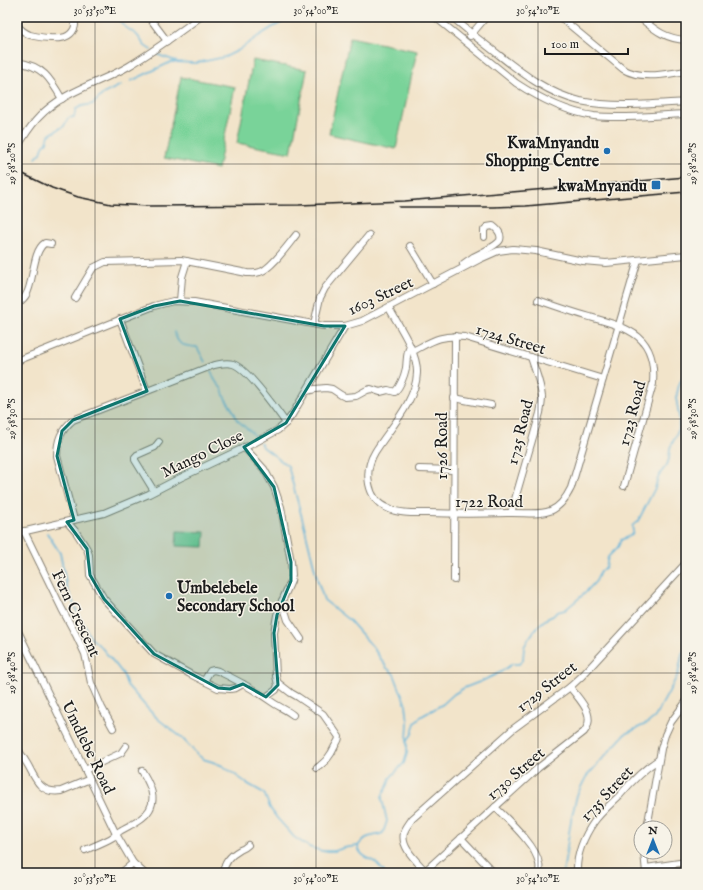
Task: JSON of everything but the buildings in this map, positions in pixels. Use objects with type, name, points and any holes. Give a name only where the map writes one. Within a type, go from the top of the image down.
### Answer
[{"type":"street","points":[[149,17],[167,41]]},
{"type":"street","points":[[17,147],[39,117],[48,108],[62,99],[128,67],[158,48],[200,17]]},
{"type":"street","points":[[435,17],[516,83],[528,91],[564,108],[593,115],[612,117],[686,114]]},
{"type":"street","points":[[452,17],[516,69],[532,80],[567,98],[598,104],[625,105],[686,102]]},
{"type":"street","points":[[465,42],[486,17]]},
{"type":"street","points":[[560,17],[629,73],[645,75],[686,71]]},
{"type":"street","points":[[639,17],[669,38],[686,40]]},
{"type":"street","points":[[17,25],[29,35],[58,38],[64,37],[74,30],[74,18]]},
{"type":"street","points":[[17,62],[26,63],[36,67],[45,74],[53,82],[62,99]]},
{"type":"street","points":[[455,272],[472,258],[499,242],[500,238],[498,230],[493,226],[487,227],[484,230],[484,237]]},
{"type":"street","points":[[75,298],[90,271],[105,262],[176,259],[247,273],[260,272],[269,267],[296,235]]},
{"type":"street","points":[[314,324],[320,298],[325,288],[369,235]]},
{"type":"street","points":[[17,304],[27,294],[41,246],[45,243],[51,244]]},
{"type":"street","points":[[410,246],[433,284]]},
{"type":"street","name":"1603 Street","points":[[17,361],[162,303],[180,301],[194,302],[324,326],[345,326],[362,321],[389,308],[455,272],[498,251],[522,250],[597,263],[616,263],[686,255]]},
{"type":"street","name":"1722 Road","points":[[389,308],[412,349],[417,372],[415,390],[371,458],[368,472],[370,486],[376,499],[386,508],[414,513],[546,513],[562,504],[571,488],[620,326],[638,260]]},
{"type":"street","points":[[180,301],[182,277],[187,261]]},
{"type":"street","name":"1723 Road","points":[[538,300],[630,330],[641,339],[650,352],[653,362],[653,384],[624,486]]},
{"type":"street","points":[[120,319],[147,391]]},
{"type":"street","name":"Mango Close","points":[[17,533],[104,512],[154,492],[278,430],[292,415],[345,326]]},
{"type":"street","name":"1724 Street","points":[[412,349],[448,336],[465,337],[603,379]]},
{"type":"street","name":"1726 Road","points":[[454,580],[455,336]]},
{"type":"street","points":[[307,391],[326,388],[332,389],[345,397],[356,396],[371,389],[380,392],[388,390],[395,392],[400,386],[404,376],[407,353],[412,349]]},
{"type":"street","name":"1725 Road","points":[[511,513],[541,406],[541,389],[531,357]]},
{"type":"street","points":[[74,520],[57,456],[57,448],[62,432],[73,420],[214,365],[228,363],[234,364],[243,370],[286,423]]},
{"type":"street","points":[[454,398],[491,405]]},
{"type":"street","points":[[154,492],[135,460],[135,457],[155,447],[159,442]]},
{"type":"street","points":[[244,447],[264,469],[274,487],[281,507],[288,542],[292,575],[277,615],[274,633],[276,676],[278,683],[276,690],[266,697]]},
{"type":"street","points":[[419,469],[454,470]]},
{"type":"street","points":[[67,522],[76,532],[87,549],[89,555],[90,575],[104,599],[154,654],[218,688],[230,689],[236,688],[243,684]]},
{"type":"street","name":"Fern Crescent","points":[[24,531],[85,654],[91,683],[113,728]]},
{"type":"street","name":"1729 Street","points":[[426,872],[412,856],[404,842],[404,834],[412,820],[513,729],[570,687],[582,676],[686,563]]},
{"type":"street","points":[[282,601],[288,620],[301,639]]},
{"type":"street","name":"Umdlebe Road","points":[[17,629],[116,834],[132,862],[144,873]]},
{"type":"street","points":[[204,681],[210,671],[214,670],[266,697],[293,715]]},
{"type":"street","points":[[278,683],[323,714],[339,737],[332,753],[327,760],[317,768]]},
{"type":"street","name":"1730 Street","points":[[426,872],[538,768],[584,732],[589,722],[588,713],[570,687]]},
{"type":"street","points":[[648,820],[658,760],[665,735],[671,722],[686,702]]},
{"type":"street","points":[[86,770],[121,753],[126,746]]},
{"type":"street","points":[[17,748],[37,781],[47,790],[56,792],[61,791],[90,778]]},
{"type":"street","name":"1735 Street","points":[[577,873],[576,866],[578,856],[587,833],[595,821],[641,774],[658,760]]},
{"type":"street","points":[[85,850],[139,821],[152,807],[152,793],[147,779],[142,771]]},
{"type":"street","points":[[496,807],[528,841],[538,858],[539,873]]},
{"type":"street","points":[[461,838],[494,873]]},
{"type":"street","points":[[223,873],[225,864],[231,857],[248,845]]},
{"type":"street","points":[[645,860],[646,870],[686,862]]},
{"type":"street","points":[[121,873],[132,862]]},
{"type":"highlighted area","points":[[180,301],[324,326],[345,326],[286,423],[244,447],[274,487],[291,562],[291,581],[277,615],[274,633],[278,685],[266,697],[243,684],[230,689],[218,688],[154,654],[104,599],[90,575],[87,549],[67,522],[74,520],[57,456],[62,431],[73,420],[147,391],[120,319],[154,306]]},
{"type":"green space","points":[[350,37],[417,51],[396,149],[329,134]]},
{"type":"green space","points":[[253,60],[307,70],[291,153],[237,143]]},
{"type":"green space","points":[[181,77],[235,87],[218,169],[164,158]]},
{"type":"green space","points":[[177,531],[205,532],[204,547],[176,546]]},
{"type":"waterway","points":[[117,17],[124,26],[137,35],[145,46],[151,50]]},
{"type":"waterway","points":[[131,81],[171,62],[196,63],[225,57],[292,17]]},
{"type":"waterway","points":[[154,52],[176,61]]},
{"type":"waterway","points":[[36,158],[41,153],[49,135],[64,126],[68,118],[74,117],[76,109],[93,104],[103,94],[121,85]]},
{"type":"waterway","points":[[174,332],[180,343],[197,347],[205,362]]},
{"type":"waterway","points":[[385,873],[379,865],[362,854],[358,846],[367,837],[383,833],[387,821],[382,799],[383,794],[390,778],[404,763],[407,753],[407,741],[412,734],[415,723],[422,716],[443,704],[454,694],[464,688],[501,672],[512,664],[519,664],[523,660],[524,647],[538,626],[557,612],[565,610],[584,594],[596,581],[600,572],[606,567],[608,557],[618,547],[621,540],[632,534],[632,526],[638,521],[655,488],[658,478],[667,465],[670,448],[679,429],[679,415],[676,398],[679,385],[686,369]]},
{"type":"waterway","points":[[211,371],[216,382],[222,389],[225,398],[237,420],[256,438]]},
{"type":"waterway","points":[[260,443],[288,466],[324,600],[350,621],[372,646],[387,668],[394,674],[406,705],[408,722],[407,740]]},
{"type":"waterway","points":[[47,533],[60,553],[67,588],[90,637],[101,647],[116,665],[123,674],[127,685],[148,709],[181,737],[203,759],[223,766],[248,784],[264,793],[270,808],[277,818],[294,837],[309,847],[322,851],[335,851],[357,846]]},
{"type":"waterway","points":[[563,873],[571,820],[577,795],[586,777],[625,734],[648,723],[655,717],[678,674],[686,645]]},
{"type":"railway","points":[[17,171],[52,188],[78,197],[111,204],[148,206],[299,205],[405,201],[686,177]]},
{"type":"railway","points":[[399,207],[526,206],[686,192]]},
{"type":"place","name":"KwaMnyandu Shopping Centre","points":[[607,151]]},
{"type":"place","name":"kwaMnyandu","points":[[656,185]]},
{"type":"place","name":"Umbelebele Secondary School","points":[[169,596]]}]
